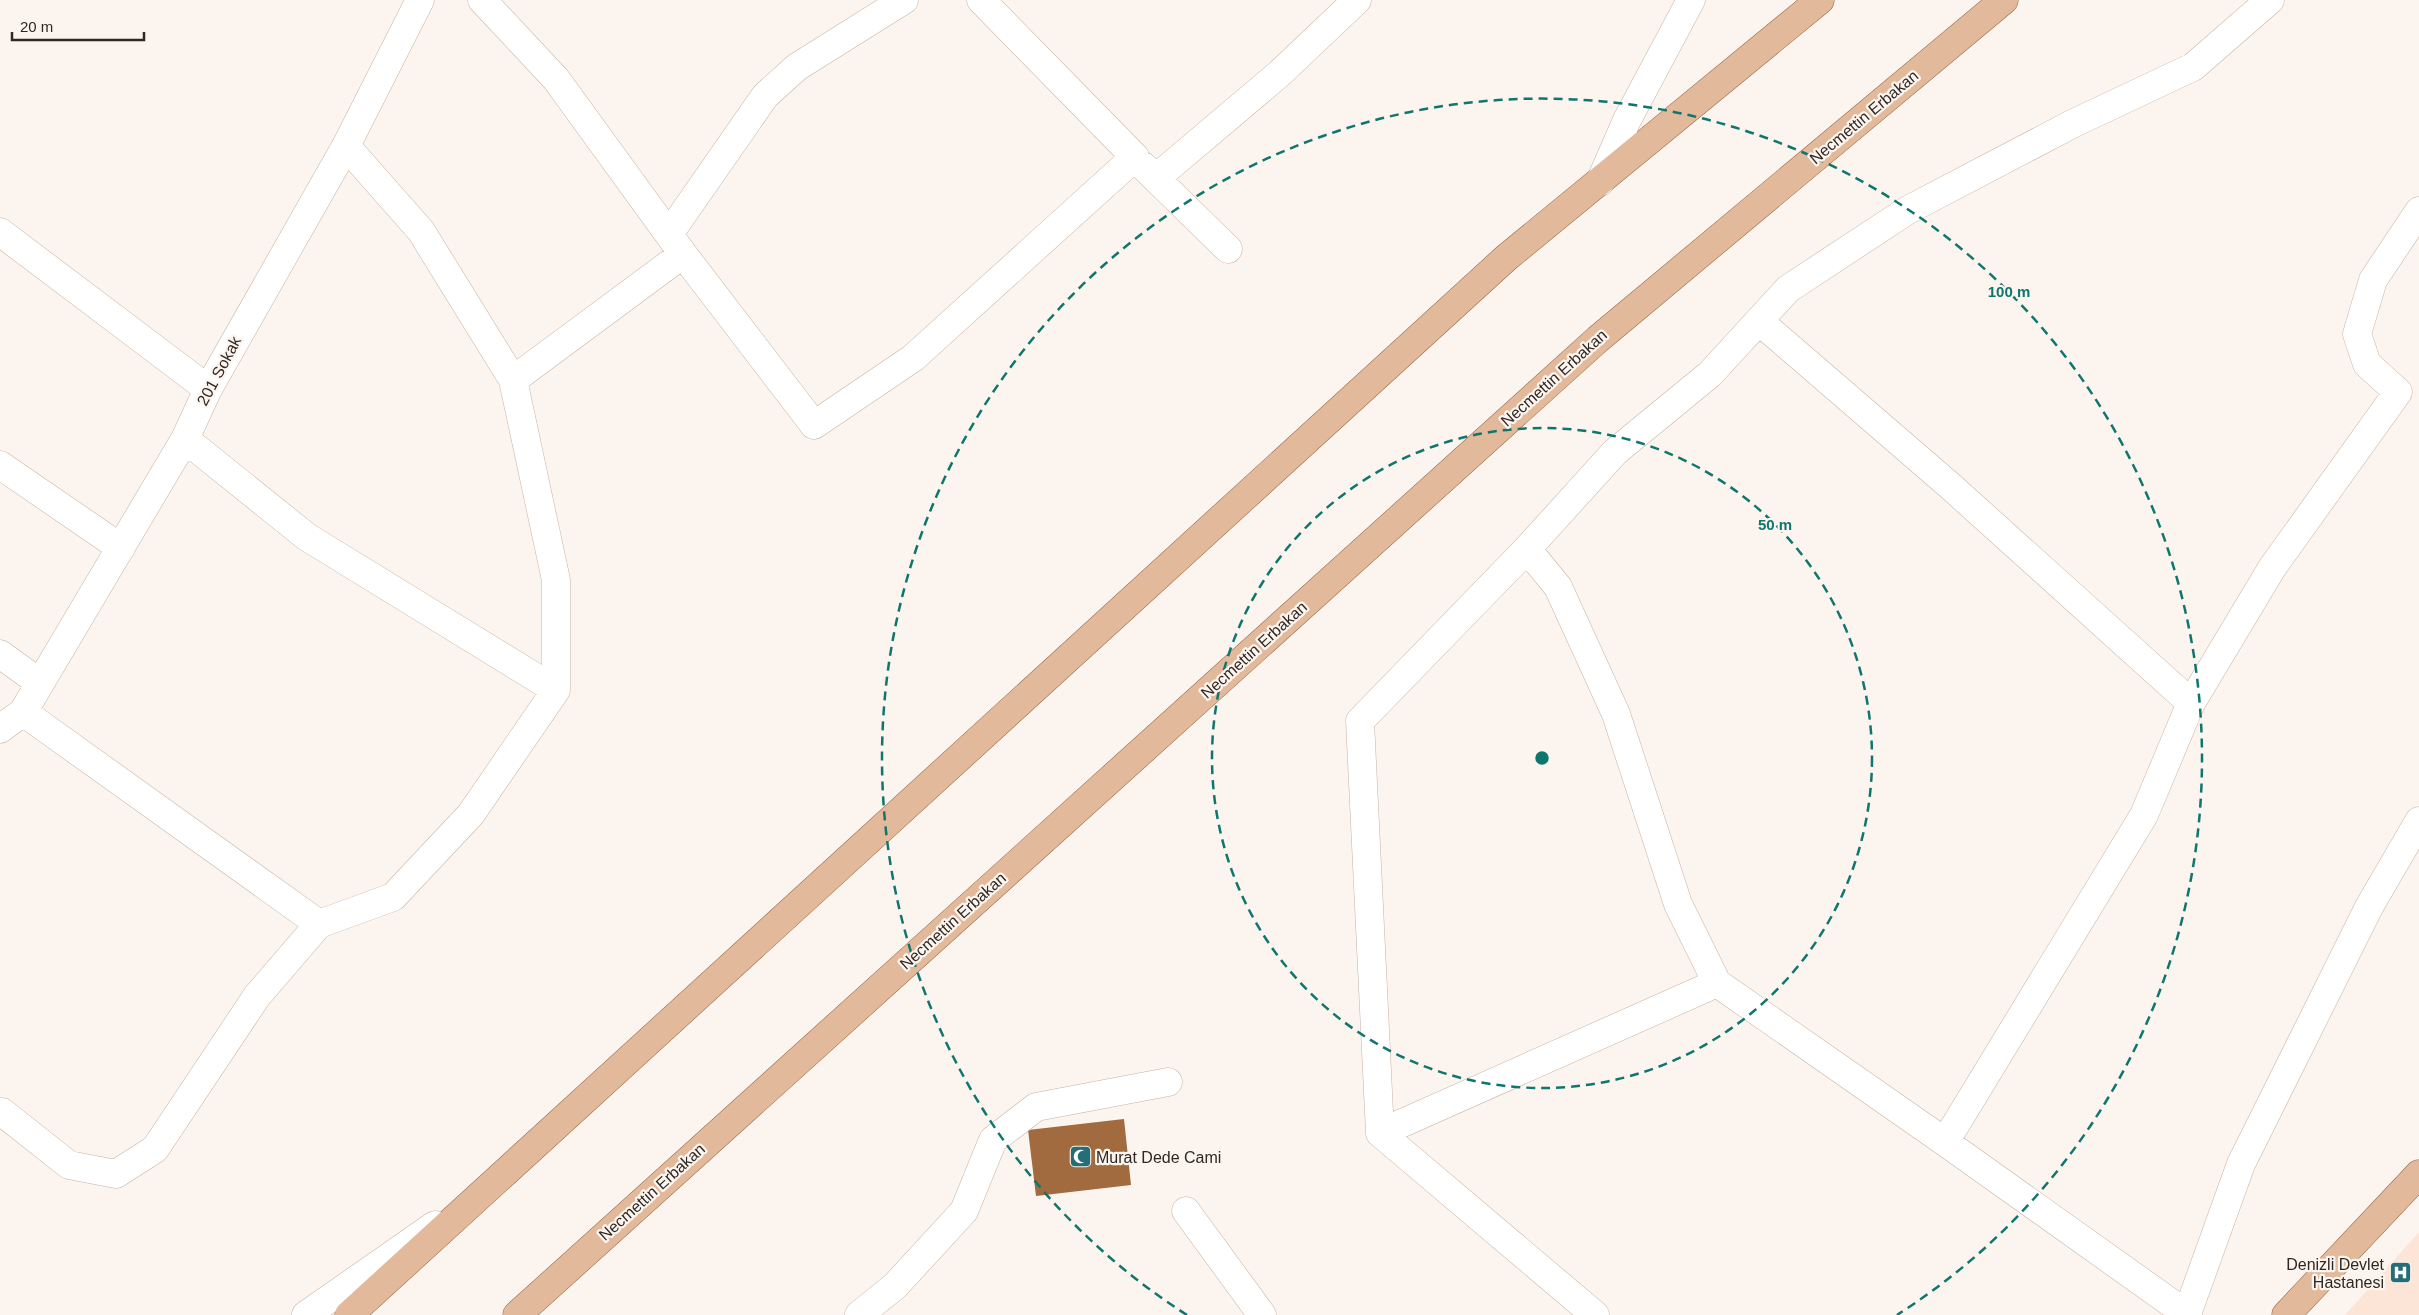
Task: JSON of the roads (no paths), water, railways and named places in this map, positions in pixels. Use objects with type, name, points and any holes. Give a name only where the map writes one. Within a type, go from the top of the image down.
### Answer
[{"type":"main road","points":[[348,1315],[1506,258],[1820,0]]},
{"type":"main road","name":"Necmettin Erbakan","points":[[517,1315],[1598,339],[2004,0]]},
{"type":"main road","points":[[2286,1315],[2419,1174]]},
{"type":"street","name":"201 Sokak","points":[[0,729],[23,712],[186,439],[208,389],[346,146],[420,0]]},
{"type":"street","points":[[482,0],[556,78],[676,244],[814,425],[913,358],[1135,157]]},
{"type":"street","points":[[513,380],[676,244],[765,96],[797,67],[904,0]]},
{"type":"street","points":[[981,0],[1228,249]]},
{"type":"street","points":[[1156,178],[1280,74],[1357,0]]},
{"type":"street","points":[[1600,182],[1627,120],[1691,0]]},
{"type":"street","points":[[1595,1315],[1380,1133],[1360,721],[1527,549],[1615,452],[1710,374],[1788,289],[1908,210],[2074,124],[2193,67],[2270,0]]},
{"type":"street","points":[[0,1112],[69,1165],[116,1174],[156,1149],[257,996],[318,924],[393,897],[471,814],[556,690],[556,580],[513,380],[421,230],[346,146]]},
{"type":"street","points":[[1945,1142],[2144,815],[2191,702],[2272,568],[2398,392],[2367,364],[2357,334],[2373,280],[2419,211]]},
{"type":"street","points":[[0,232],[208,389]]},
{"type":"street","points":[[1759,321],[1948,484],[2191,702]]},
{"type":"street","points":[[186,439],[307,537],[556,690]]},
{"type":"street","points":[[0,465],[121,548]]},
{"type":"street","points":[[1527,549],[1558,587],[1616,714],[1678,904],[1718,983],[2187,1314],[2241,1164],[2370,907],[2419,821]]},
{"type":"street","points":[[0,654],[40,683]]},
{"type":"street","points":[[23,712],[318,924]]},
{"type":"street","points":[[1380,1133],[1718,983]]},
{"type":"street","points":[[859,1315],[895,1286],[964,1211],[993,1140],[1036,1107],[1168,1082]]},
{"type":"street","points":[[306,1315],[489,1187]]},
{"type":"street","points":[[1186,1211],[1262,1315]]},
{"type":"place","name":"Murat Dede Cami","points":[[1080,1157]]},
{"type":"place","name":"Denizli Devlet Hastanesi","points":[[2400,1273]]}]
